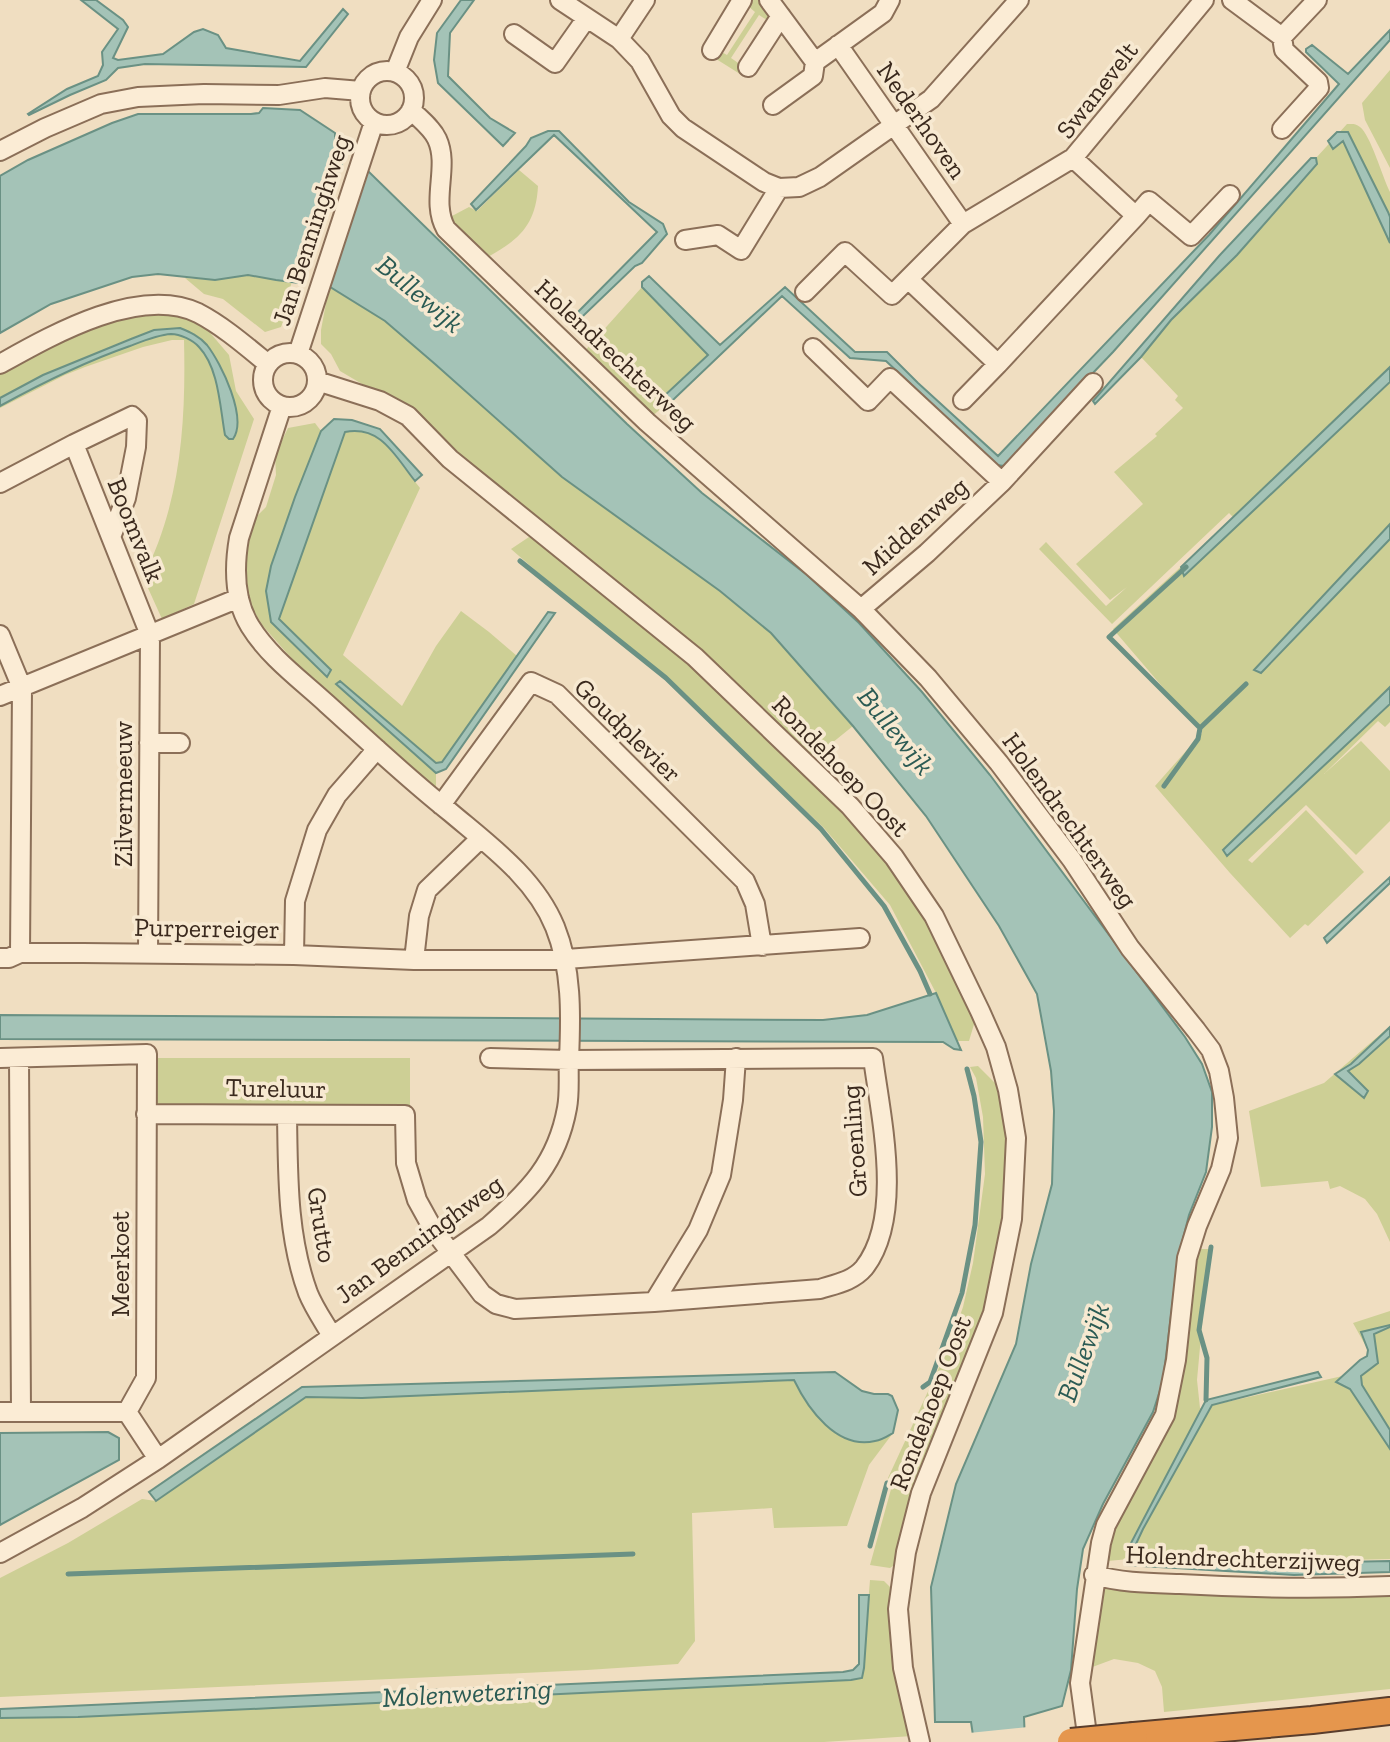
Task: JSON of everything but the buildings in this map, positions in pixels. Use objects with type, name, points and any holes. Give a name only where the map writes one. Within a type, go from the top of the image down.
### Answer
[{"type":"highway","points":[[1071,1742],[1390,1711]]},
{"type":"street","points":[[395,72],[409,37],[432,0]]},
{"type":"street","points":[[560,0],[619,39],[640,61],[671,116],[683,128],[764,182],[779,188],[799,187],[820,177],[931,99],[1019,0]]},
{"type":"street","points":[[619,39],[645,0]]},
{"type":"street","points":[[712,50],[742,0]]},
{"type":"street","points":[[769,0],[815,62],[813,76],[773,105]]},
{"type":"street","points":[[815,62],[883,13],[890,0]]},
{"type":"street","name":"Swanevelt","points":[[1136,216],[1073,158],[1204,0]]},
{"type":"street","points":[[1232,0],[1282,37],[1284,50],[1318,82],[1319,88],[1282,129]]},
{"type":"street","points":[[1282,37],[1317,0]]},
{"type":"street","points":[[748,67],[781,16]]},
{"type":"street","points":[[555,63],[586,19]]},
{"type":"street","points":[[514,34],[555,63],[559,83]]},
{"type":"street","name":"Nederhoven","points":[[838,45],[963,224]]},
{"type":"street","points":[[386,71],[395,72],[412,87],[411,110],[406,117],[391,125],[382,125],[374,122],[362,109],[361,91],[370,76],[386,71]]},
{"type":"street","points":[[0,151],[101,104],[138,97],[279,95],[325,88],[361,91]]},
{"type":"street","name":"Holendrechterweg","points":[[411,110],[432,130],[440,148],[440,212],[442,224],[450,234],[647,422],[861,609],[928,678],[999,763],[1072,860],[1130,948],[1211,1050],[1219,1071],[1228,1138],[1221,1169],[1187,1258],[1176,1360],[1165,1415],[1106,1525],[1094,1575],[1080,1683],[1088,1742]]},
{"type":"street","name":"Jan Benninghweg","points":[[298,354],[374,122]]},
{"type":"street","points":[[805,292],[845,252],[892,295],[963,224],[1073,158]]},
{"type":"street","points":[[685,240],[718,235],[741,250],[779,188]]},
{"type":"street","points":[[963,400],[1149,201],[1191,236],[1230,195]]},
{"type":"street","points":[[908,279],[998,364]]},
{"type":"street","points":[[0,364],[47,338],[105,314],[140,305],[174,306],[196,313],[268,364]]},
{"type":"street","name":"Middenweg","points":[[813,348],[868,401],[890,378],[1002,482]]},
{"type":"street","points":[[287,353],[298,354],[312,364],[316,372],[316,389],[306,402],[282,406],[268,396],[263,380],[268,364],[276,357],[287,353]]},
{"type":"street","name":"Rondehoep Oost","points":[[317,381],[380,401],[408,416],[450,459],[695,657],[850,806],[894,857],[934,916],[996,1047],[1008,1090],[1016,1138],[1012,1219],[993,1313],[921,1493],[906,1552],[898,1609],[903,1668],[920,1742]]},
{"type":"street","name":"Middenweg","points":[[861,609],[927,553],[1002,482],[1093,383]]},
{"type":"street","name":"Jan Benninghweg","points":[[0,1553],[82,1508],[158,1459],[489,1226],[522,1197],[547,1165],[568,1107],[570,1011],[566,959],[555,926],[528,882],[277,658],[250,625],[239,598],[236,559],[239,538],[282,406]]},
{"type":"street","points":[[0,483],[132,416],[137,421],[136,447],[126,498],[111,537]]},
{"type":"street","name":"Boomvalk","points":[[74,444],[150,635]]},
{"type":"street","points":[[0,696],[239,598]]},
{"type":"street","points":[[0,635],[22,688],[20,953]]},
{"type":"street","name":"Zilvermeeuw","points":[[148,953],[150,635]]},
{"type":"street","name":"Goudplevier","points":[[441,805],[531,682],[557,694],[745,881],[755,904],[762,946]]},
{"type":"street","points":[[149,743],[180,743]]},
{"type":"street","points":[[294,955],[295,901],[317,830],[337,795],[377,749]]},
{"type":"street","points":[[481,838],[427,890],[419,916],[414,960],[566,959],[860,938]]},
{"type":"street","name":"Purperreiger","points":[[0,958],[20,953],[148,953],[414,960]]},
{"type":"street","name":"Meerkoet","points":[[19,1058],[147,1054],[146,1378],[127,1412]]},
{"type":"street","name":"Groenling","points":[[405,1115],[406,1163],[417,1200],[433,1229],[482,1294],[496,1304],[515,1309],[820,1289],[845,1282],[862,1270],[877,1244],[886,1204],[887,1176],[873,1058],[569,1055],[490,1058]]},
{"type":"street","points":[[0,1058],[19,1058],[21,1412]]},
{"type":"street","points":[[654,1302],[698,1230],[721,1175],[736,1058]]},
{"type":"street","name":"Tureluur","points":[[146,1114],[405,1115]]},
{"type":"street","name":"Grutto","points":[[287,1115],[295,1246],[309,1294],[332,1336]]},
{"type":"street","points":[[0,1412],[127,1412],[158,1459]]},
{"type":"street","name":"Holendrechterzijweg","points":[[1094,1575],[1113,1580],[1202,1586],[1390,1586]]},
{"type":"green space","points":[[751,0],[763,0],[771,15],[767,20],[759,15],[731,58],[744,67],[740,74],[713,57],[718,50],[727,55],[755,12],[748,6]]},
{"type":"green space","points":[[1390,70],[1390,168],[1365,120],[1362,103]]},
{"type":"green space","points":[[1347,124],[1357,125],[1364,131],[1390,192],[1390,722],[1385,727],[1378,721],[1324,774],[1361,741],[1390,771],[1390,821],[1356,855],[1306,805],[1248,860],[1252,863],[1306,810],[1364,872],[1308,926],[1305,924],[1290,938],[1155,786],[1202,733],[1113,629],[1234,518],[1229,513],[1112,624],[1039,549],[1046,542],[1106,606],[1127,587],[1110,600],[1076,564],[1143,504],[1114,472],[1157,436],[1155,434],[1183,408],[1175,400],[1178,396],[1141,357],[1170,321],[1237,255],[1317,164],[1316,158]]},
{"type":"green space","points":[[519,170],[538,186],[534,212],[516,239],[484,259],[452,216],[469,207],[477,211]]},
{"type":"green space","points":[[248,275],[292,281],[288,296],[292,299],[281,327],[265,332],[223,299],[204,294],[185,278],[215,280]]},
{"type":"green space","points":[[329,287],[385,321],[562,477],[720,591],[771,633],[853,726],[811,760],[374,391],[340,371],[331,354],[321,344]]},
{"type":"green space","points":[[642,287],[708,355],[664,397],[665,405],[649,419],[582,354]]},
{"type":"green space","points":[[139,311],[186,317],[206,328],[229,355],[236,391],[254,419],[194,604],[162,619],[143,577],[156,549],[173,491],[182,432],[184,340],[143,347],[85,367],[0,408],[0,374],[67,339]]},
{"type":"green space","points":[[315,423],[321,431],[271,566],[266,591],[272,622],[331,670],[279,620],[345,431],[358,429],[379,436],[420,488],[343,655],[402,706],[436,646],[461,611],[517,656],[443,762],[436,763],[340,681],[336,684],[436,773],[436,788],[308,677],[262,625],[251,606],[247,587],[246,544],[254,519],[266,507],[276,475],[275,455],[288,428]]},
{"type":"green space","points":[[532,535],[688,661],[836,803],[901,879],[927,917],[975,1021],[969,1041],[957,1041],[890,905],[824,828],[666,677],[511,549]]},
{"type":"green space","points":[[1390,1026],[1390,1242],[1377,1214],[1365,1199],[1340,1186],[1330,1189],[1328,1181],[1261,1187],[1249,1111],[1324,1083]]},
{"type":"green space","points":[[153,1058],[410,1058],[410,1106],[150,1105]]},
{"type":"green space","points":[[978,1066],[1000,1088],[1007,1118],[1009,1170],[1003,1217],[984,1309],[968,1356],[918,1475],[897,1563],[890,1568],[870,1565],[893,1482],[888,1478],[949,1346],[963,1307],[973,1263],[985,1174],[983,1117],[976,1078],[970,1067]]},
{"type":"green space","points":[[1193,1249],[1209,1249],[1197,1380],[1200,1408],[1347,1375],[1360,1360],[1367,1357],[1368,1350],[1353,1323],[1390,1311],[1390,1559],[1106,1560],[1109,1536],[1163,1431]]},
{"type":"green space","points":[[795,1380],[839,1436],[877,1441],[893,1433],[869,1465],[847,1526],[774,1528],[772,1508],[692,1513],[695,1641],[678,1664],[0,1697],[0,1578],[68,1543],[142,1499],[156,1501],[306,1397],[362,1398]]},
{"type":"green space","points":[[870,1580],[884,1581],[892,1589],[895,1670],[912,1736],[824,1742],[0,1742],[0,1718],[78,1717],[862,1678]]},
{"type":"green space","points":[[1103,1589],[1390,1592],[1390,1689],[1164,1712],[1162,1687],[1155,1671],[1138,1663],[1114,1659],[1087,1669]]},
{"type":"water","points":[[81,0],[96,0],[128,27],[113,58],[118,60],[163,54],[203,29],[218,35],[226,48],[300,61],[343,9],[348,14],[306,67],[145,64],[118,68],[106,80],[29,115],[67,89],[98,76],[103,65],[102,52],[118,29]]},
{"type":"water","points":[[461,0],[474,0],[450,33],[448,76],[490,118],[515,133],[503,146],[438,83],[434,60],[437,33]]},
{"type":"water","points":[[1390,30],[1390,40],[1113,352],[1004,466],[997,465],[886,361],[850,358],[782,296],[665,405],[663,397],[708,355],[642,287],[642,282],[649,276],[720,345],[785,287],[855,352],[887,352],[998,456],[1209,235],[1339,84],[1306,49],[1312,45],[1348,74]]},
{"type":"water","name":"Bullewijk","points":[[263,108],[300,110],[335,133],[335,150],[367,170],[627,424],[702,493],[807,575],[859,623],[922,692],[990,775],[1202,1064],[1212,1092],[1212,1127],[1206,1172],[1189,1215],[1178,1258],[1163,1381],[1153,1412],[1103,1504],[1083,1549],[1071,1670],[1062,1706],[1024,1717],[1025,1742],[974,1742],[971,1722],[935,1722],[931,1587],[956,1484],[1016,1344],[1031,1264],[1052,1184],[1054,1111],[1051,1071],[1037,994],[999,926],[926,816],[853,726],[771,633],[720,591],[562,477],[385,321],[330,287],[248,275],[215,280],[158,274],[132,277],[51,304],[0,333],[0,176],[28,160],[138,114],[251,114],[259,113]]},
{"type":"water","points":[[548,131],[559,131],[629,202],[663,224],[667,234],[642,263],[635,266],[582,317],[577,313],[657,232],[554,135],[476,210],[471,204],[531,138]]},
{"type":"water","points":[[1337,132],[1348,132],[1388,212],[1390,243],[1343,141],[1333,149],[1328,141]]},
{"type":"water","points":[[1311,158],[1316,158],[1317,164],[1237,255],[1171,320],[1141,357],[1095,404],[1093,401],[1219,256]]},
{"type":"water","points":[[180,328],[201,339],[219,364],[235,405],[237,430],[233,439],[225,435],[218,389],[206,356],[193,342],[175,334],[150,338],[96,359],[0,406],[0,398],[43,375],[154,330]]},
{"type":"water","points":[[1390,367],[1390,382],[1184,576],[1181,567]]},
{"type":"water","points":[[334,419],[352,420],[380,429],[422,475],[415,481],[378,438],[358,431],[345,432],[279,619],[331,670],[327,677],[271,622],[266,591],[271,566],[321,431]]},
{"type":"water","points":[[1390,524],[1390,539],[1261,673],[1254,670]]},
{"type":"water","points":[[548,612],[555,613],[446,769],[436,773],[336,684],[340,681],[436,763],[442,762]]},
{"type":"water","points":[[1390,687],[1390,704],[1227,856],[1223,850]]},
{"type":"water","points":[[1390,877],[1390,883],[1327,943],[1324,938]]},
{"type":"water","points":[[936,993],[961,1050],[943,1042],[0,1039],[0,1015],[823,1020],[867,1015]]},
{"type":"water","points":[[1390,1027],[1390,1036],[1348,1071],[1368,1091],[1364,1098],[1335,1074],[1351,1064]]},
{"type":"water","points":[[1390,1325],[1374,1334],[1378,1363],[1361,1376],[1362,1385],[1390,1430],[1390,1449],[1350,1389],[1336,1382],[1367,1356],[1368,1350],[1361,1332]]},
{"type":"water","points":[[835,1372],[862,1391],[892,1396],[898,1410],[893,1433],[878,1440],[861,1442],[836,1433],[807,1403],[794,1380],[362,1398],[306,1397],[156,1501],[149,1492],[302,1387]]},
{"type":"water","points":[[1318,1372],[1321,1377],[1212,1405],[1143,1529],[1135,1546],[1133,1561],[1390,1561],[1390,1572],[1294,1575],[1126,1565],[1131,1543],[1206,1400]]},
{"type":"water","points":[[108,1432],[119,1438],[119,1460],[0,1525],[0,1433]]},
{"type":"water","name":"Molenwetering","points":[[859,1595],[869,1595],[864,1668],[862,1678],[851,1680],[78,1717],[0,1718],[0,1709],[843,1672],[853,1670],[859,1664]]},
{"type":"pier","points":[[347,152],[370,168],[329,292],[303,287]]},
{"type":"pier","points":[[1028,1727],[1029,1742],[970,1742],[969,1733]]},
{"type":"waterway","points":[[520,561],[666,678],[821,829],[884,906],[930,994]]},
{"type":"waterway","points":[[1186,567],[1109,637],[1200,728]]},
{"type":"waterway","points":[[1164,786],[1198,739],[1200,728],[1246,684]]},
{"type":"waterway","points":[[923,1387],[930,1382],[962,1293],[975,1225],[981,1142],[967,1069]]},
{"type":"waterway","points":[[1206,1400],[1207,1358],[1199,1330],[1211,1247]]},
{"type":"waterway","points":[[870,1546],[887,1483]]},
{"type":"waterway","points":[[68,1574],[633,1554]]}]
